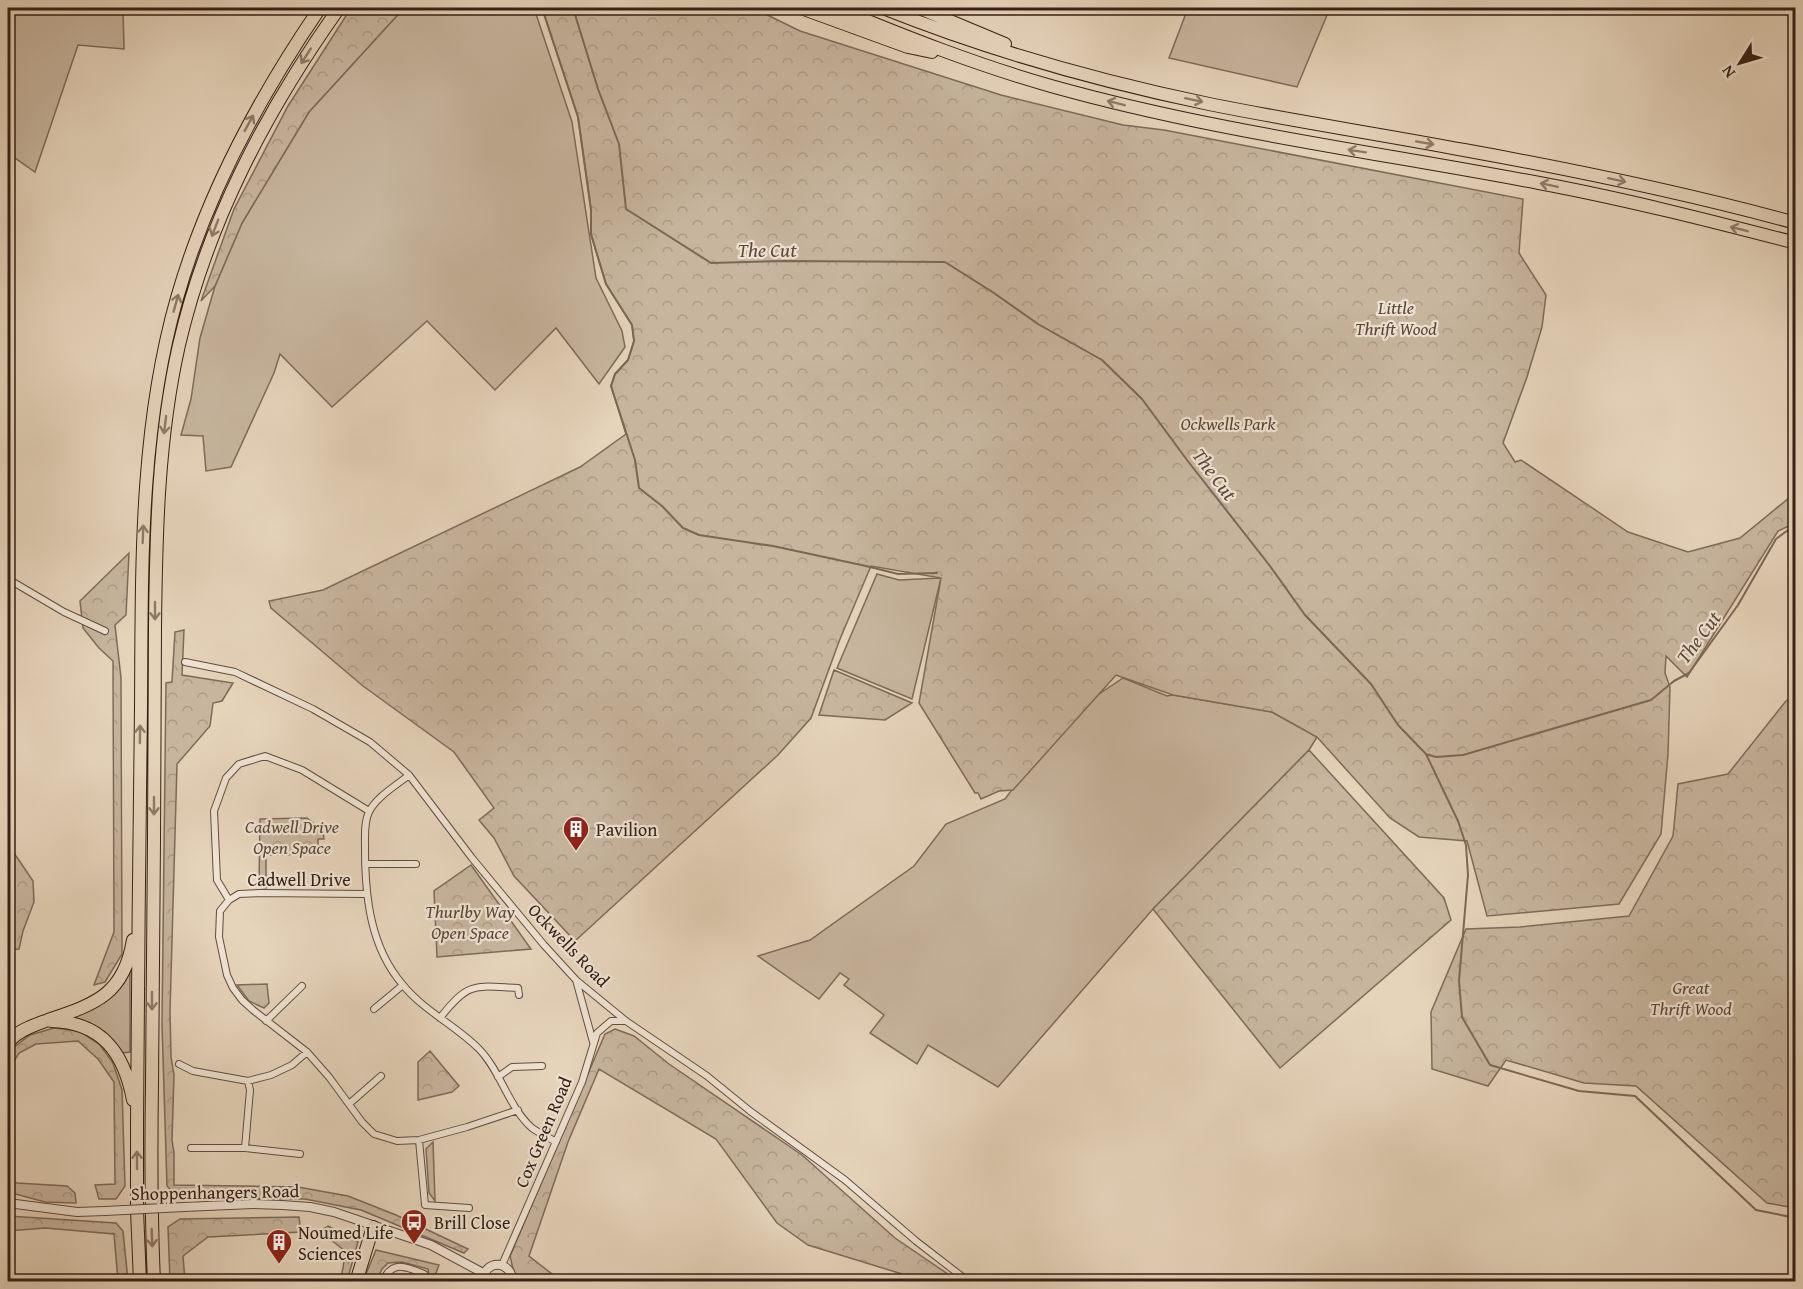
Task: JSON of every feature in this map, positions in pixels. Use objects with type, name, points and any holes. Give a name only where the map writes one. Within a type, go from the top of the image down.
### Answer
[{"type":"highway","points":[[140,1281],[137,1125],[143,529],[149,444],[162,360],[174,308],[204,217],[221,178],[261,102],[320,8]]},
{"type":"highway","points":[[154,1278],[151,1135],[156,553],[160,470],[167,408],[189,307],[223,208],[269,115],[339,8]]},
{"type":"highway","points":[[801,8],[908,47],[966,60],[1050,86],[1173,117],[1307,143],[1541,183],[1796,243]]},
{"type":"highway","points":[[836,8],[966,60]]},
{"type":"highway","points":[[883,8],[991,47],[1121,83],[1285,119],[1548,165],[1796,222]]},
{"type":"highway","points":[[919,8],[1056,66]]},
{"type":"highway","points":[[8,1042],[25,1028],[86,1006],[101,998],[114,987],[128,963],[139,902]]},
{"type":"highway","points":[[44,1022],[68,1022],[84,1026],[108,1043],[125,1070],[137,1125]]},
{"type":"highway","points":[[356,1281],[373,1227]]},
{"type":"street","points":[[8,579],[64,612],[105,631]]},
{"type":"street","name":"Ockwells Road","points":[[185,662],[235,672],[313,709],[370,742],[409,775],[471,858],[576,980],[626,1021],[707,1076],[750,1111],[845,1180],[916,1241],[969,1281]]},
{"type":"street","points":[[229,900],[218,880],[214,811],[226,778],[239,764],[265,756],[302,770],[369,812]]},
{"type":"street","points":[[409,775],[379,800],[369,812],[365,830],[366,894],[375,935],[388,965],[403,985],[421,1004],[481,1050],[518,1110],[532,1128],[556,1142]]},
{"type":"street","points":[[365,864],[416,864]]},
{"type":"street","name":"Cadwell Drive","points":[[366,894],[259,893],[239,894],[229,900],[220,911],[219,937],[227,975],[233,988],[242,1000],[307,1053],[374,1134],[397,1141],[419,1140],[518,1110]]},
{"type":"street","points":[[576,980],[593,1042]]},
{"type":"street","points":[[374,1009],[403,985]]},
{"type":"street","points":[[266,1021],[302,986]]},
{"type":"street","points":[[440,1018],[462,993],[474,987],[518,988],[519,995]]},
{"type":"street","name":"Cox Green Road","points":[[502,1265],[582,1082],[597,1033],[611,1021],[626,1021]]},
{"type":"street","points":[[178,1064],[193,1071],[248,1081],[271,1075],[292,1065],[307,1053]]},
{"type":"street","points":[[498,1077],[512,1067],[542,1067]]},
{"type":"street","points":[[349,1104],[381,1076]]},
{"type":"street","points":[[245,1149],[250,1090],[248,1081]]},
{"type":"street","points":[[419,1140],[425,1205],[469,1208]]},
{"type":"street","points":[[190,1148],[245,1149],[300,1154]]},
{"type":"street","name":"Shoppenhangers Road","points":[[8,1203],[77,1212],[253,1204],[310,1207],[334,1212],[431,1245],[482,1277]]},
{"type":"street","points":[[482,1277],[489,1267],[498,1264],[510,1272],[513,1281]]},
{"type":"street","points":[[382,1281],[387,1271],[395,1266],[411,1268],[424,1274]]},
{"type":"green space","points":[[8,8],[123,8],[124,49],[78,45],[35,172],[8,153]]},
{"type":"green space","points":[[351,8],[404,8],[309,112],[242,223],[215,286],[201,301],[234,209],[288,106]]},
{"type":"green space","points":[[404,8],[534,8],[572,122],[596,278],[622,331],[625,347],[599,384],[556,328],[495,390],[427,321],[332,407],[280,354],[274,373],[231,467],[206,471],[203,436],[181,435],[191,399],[200,338],[215,286],[242,223],[309,112]]},
{"type":"green space","name":"Ockwells Park","points":[[542,8],[753,8],[800,31],[1001,95],[1123,125],[1164,130],[1523,199],[1519,253],[1546,295],[1542,327],[1503,443],[1515,462],[1521,460],[1628,532],[1688,552],[1740,538],[1795,493],[1795,523],[1778,531],[1687,677],[1666,656],[1665,673],[1670,687],[1668,754],[1661,834],[1619,904],[1487,916],[1467,841],[1419,837],[1390,818],[1317,737],[1272,712],[1173,695],[1116,675],[1013,790],[999,791],[981,799],[919,703],[941,578],[871,566],[840,639],[811,718],[778,755],[575,941],[514,876],[494,838],[479,820],[494,808],[454,752],[363,686],[271,608],[269,601],[323,590],[580,467],[626,434],[611,386],[615,374],[628,360],[634,341],[632,325],[606,284],[591,235],[591,209],[578,117]]},
{"type":"green space","points":[[1188,8],[1330,8],[1297,87],[1169,58]]},
{"type":"green space","points":[[129,553],[126,615],[115,625],[121,678],[122,954],[105,982],[94,985],[114,932],[113,661],[83,628],[80,601]]},
{"type":"green space","points":[[877,574],[899,580],[941,578],[912,699],[837,668]]},
{"type":"green space","points":[[184,630],[182,675],[233,683],[222,701],[213,703],[210,726],[177,764],[170,1011],[171,1057],[174,1075],[172,1140],[174,1185],[298,1187],[348,1196],[396,1215],[468,1249],[464,1253],[361,1210],[305,1199],[179,1198],[167,1186],[162,1025],[166,683],[172,682],[175,632]]},
{"type":"green space","points":[[834,670],[912,703],[885,720],[819,715]]},
{"type":"green space","points":[[1123,678],[1167,696],[1173,695],[1272,712],[1317,737],[1309,750],[1153,909],[998,1087],[928,1045],[917,1064],[870,1033],[884,1015],[844,985],[849,979],[840,973],[819,999],[758,956],[810,940],[914,866],[946,824],[1005,799],[1051,739],[1099,694]]},
{"type":"green space","name":"Great Thrift Wood","points":[[1795,693],[1795,1208],[1767,1203],[1636,1086],[1584,1083],[1506,1060],[1488,1086],[1432,1069],[1431,1012],[1466,929],[1520,927],[1629,916],[1673,836],[1678,784],[1728,774],[1786,701]]},
{"type":"green space","points":[[1309,750],[1444,898],[1451,920],[1280,1068],[1153,909]]},
{"type":"green space","name":"Cadwell Drive Open Space","points":[[307,818],[323,831],[324,839],[318,839],[318,854],[266,855],[266,888],[259,887],[260,819]]},
{"type":"green space","points":[[8,844],[33,881],[34,902],[19,949],[11,950],[8,938]]},
{"type":"green space","name":"Thurlby Way Open Space","points":[[471,865],[531,949],[437,957],[434,891]]},
{"type":"green space","points":[[130,966],[130,1052],[122,1053],[68,1019]]},
{"type":"green space","points":[[267,984],[269,1003],[264,1008],[249,1001],[237,985]]},
{"type":"green space","points":[[54,1028],[79,1031],[100,1045],[113,1063],[122,1090],[125,1186],[116,1199],[99,1199],[95,1185],[115,1184],[114,1082],[98,1059],[78,1041],[36,1044],[19,1053],[8,1071],[10,1050],[30,1035]]},
{"type":"green space","points":[[615,1029],[634,1036],[669,1064],[802,1155],[895,1238],[958,1281],[910,1281],[902,1274],[808,1245],[777,1223],[716,1139],[599,1069],[568,1142],[529,1256],[561,1281],[519,1281],[514,1273],[510,1256],[605,1034]]},
{"type":"green space","points":[[430,1051],[459,1086],[452,1092],[418,1100],[418,1062]]},
{"type":"green space","points":[[433,1142],[435,1201],[429,1193],[426,1149]]},
{"type":"green space","points":[[8,1179],[17,1183],[67,1186],[75,1193],[76,1203],[45,1202],[8,1192]]},
{"type":"green space","points":[[8,1216],[116,1223],[123,1231],[128,1281],[118,1281],[114,1234],[45,1228],[8,1231]]},
{"type":"green space","points":[[299,1217],[301,1232],[208,1237],[183,1256],[185,1281],[170,1281],[168,1227],[180,1219]]},
{"type":"green space","points":[[328,1226],[358,1242],[347,1281],[340,1281],[345,1251],[320,1231]]},
{"type":"green space","points":[[376,1250],[439,1265],[434,1278],[429,1277],[428,1269],[402,1262],[388,1263],[376,1281],[363,1281]]},
{"type":"waterway","points":[[542,8],[578,117],[591,210],[591,234],[606,284],[632,325],[634,341],[628,360],[615,374],[611,386],[635,460],[639,488],[662,506],[683,528],[699,535],[773,546],[898,574],[937,573]]},
{"type":"waterway","name":"The Cut","points":[[573,8],[598,89],[619,144],[626,209],[711,263],[945,262],[1038,324],[1102,360],[1142,399],[1305,615],[1371,684],[1398,725],[1426,754],[1436,757],[1463,755],[1651,700],[1674,681],[1689,673],[1738,605],[1776,539],[1796,524]]},
{"type":"waterway","points":[[1426,754],[1458,821],[1466,845],[1468,875],[1459,981],[1462,1017],[1490,1065],[1579,1091],[1635,1096],[1756,1210],[1796,1218]]},
{"type":"place","name":"Pavilion","points":[[576,852]]},
{"type":"place","name":"Brill Close","points":[[414,1245]]},
{"type":"place","name":"Noumed Life Sciences","points":[[279,1265]]},
{"type":"park label","name":"Little Thrift Wood","points":[[1396,317]]}]
